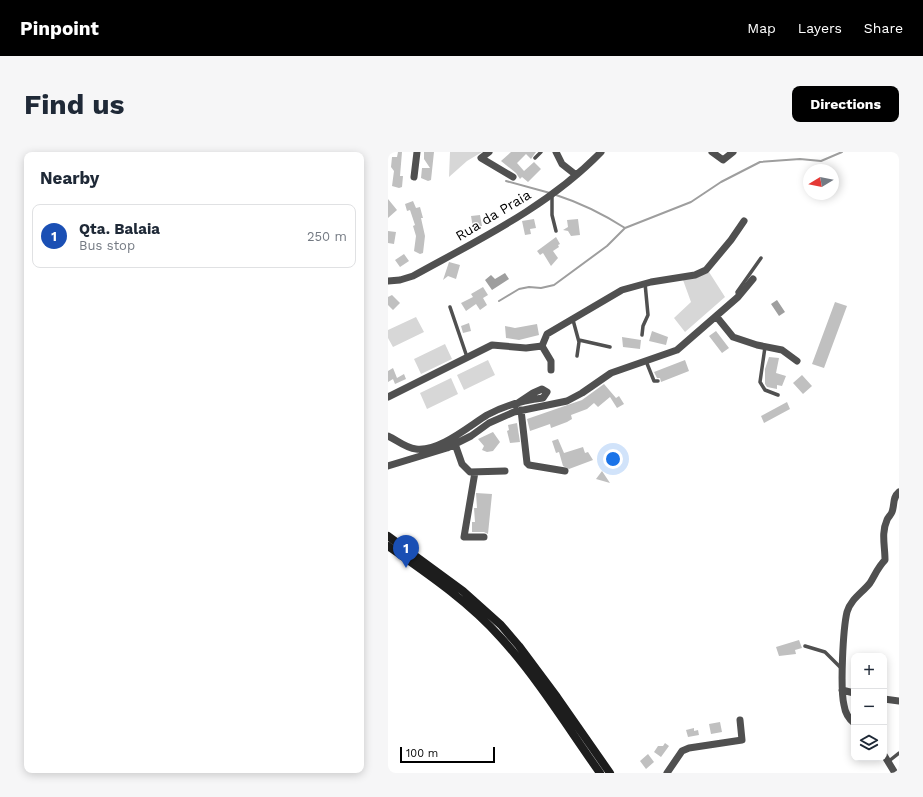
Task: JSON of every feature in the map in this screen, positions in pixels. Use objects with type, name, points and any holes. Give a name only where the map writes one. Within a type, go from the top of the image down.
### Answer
[{"type":"street","points":[[414,177],[416,152]]},
{"type":"street","points":[[489,152],[481,158],[513,177]]},
{"type":"street","points":[[556,152],[562,164],[576,175]]},
{"type":"street","name":"Rua da Praia","points":[[388,281],[400,280],[413,276],[512,221],[554,193],[601,152]]},
{"type":"street","points":[[712,152],[723,160],[733,152]]},
{"type":"street","points":[[542,346],[547,334],[615,294],[645,283],[695,275],[706,270],[731,240],[744,221]]},
{"type":"street","points":[[388,466],[437,452],[455,444],[500,417],[521,410],[567,401],[582,393],[611,373],[677,350],[738,297],[753,279]]},
{"type":"street","points":[[716,316],[733,337],[757,345],[782,350],[796,361]]},
{"type":"street","points":[[388,397],[492,345],[526,348],[542,346]]},
{"type":"street","points":[[542,346],[551,361],[551,370]]},
{"type":"street","points":[[388,436],[405,447],[417,450],[431,447],[466,431],[486,416],[515,405]]},
{"type":"street","points":[[521,410],[527,463],[529,465],[566,471]]},
{"type":"street","points":[[455,444],[465,469],[475,472],[505,471]]},
{"type":"street","points":[[475,472],[464,537],[484,538]]},
{"type":"street","points":[[851,720],[844,706],[842,690],[848,612],[854,599],[869,584],[876,568],[885,560],[883,542],[887,520],[892,512],[894,497],[899,492]]},
{"type":"street","points":[[388,536],[463,591],[501,625],[553,692],[610,773]]},
{"type":"street","points":[[388,546],[460,599],[502,638],[534,680],[600,773]]},
{"type":"street","points":[[842,690],[851,692]]},
{"type":"street","points":[[887,699],[899,701]]},
{"type":"street","points":[[667,773],[682,751],[689,748],[742,740],[740,720]]},
{"type":"street","points":[[887,759],[895,773]]},
{"type":"lane","points":[[535,158],[541,152]]},
{"type":"lane","points":[[554,193],[552,215],[556,231]]},
{"type":"lane","points":[[738,297],[737,292],[761,258]]},
{"type":"lane","points":[[642,335],[643,326],[648,315],[645,283]]},
{"type":"lane","points":[[450,307],[467,358]]},
{"type":"lane","points":[[573,320],[579,340],[577,356]]},
{"type":"lane","points":[[579,340],[610,347]]},
{"type":"lane","points":[[765,346],[760,382],[765,390],[778,394]]},
{"type":"lane","points":[[646,361],[654,381],[658,381]]},
{"type":"lane","points":[[804,646],[825,652],[843,671]]},
{"type":"lane","points":[[889,762],[899,753]]},
{"type":"shaded area","points":[[450,152],[482,152],[467,161],[449,177]]},
{"type":"shaded area","points":[[709,272],[725,297],[685,332],[674,318],[691,302],[683,280],[697,277]]},
{"type":"shaded area","points":[[505,273],[509,279],[492,290],[485,280],[491,275],[495,279]]},
{"type":"shaded area","points":[[777,300],[785,312],[779,316],[771,304]]},
{"type":"shaded area","points":[[416,317],[424,332],[393,347],[388,338],[388,330]]},
{"type":"shaded area","points":[[445,344],[452,359],[421,374],[414,359]]},
{"type":"shaded area","points":[[488,360],[495,375],[464,390],[457,375]]},
{"type":"shaded area","points":[[451,378],[458,394],[427,409],[420,393]]},
{"type":"building","points":[[398,152],[402,152],[400,176],[403,176],[402,187],[399,188],[392,186],[394,171],[391,167],[392,157],[397,157]]},
{"type":"building","points":[[424,152],[434,152],[431,180],[428,181],[421,178],[422,168],[430,168],[424,159]]},
{"type":"building","points":[[511,152],[536,152],[531,159],[526,154],[517,163],[524,171],[534,162],[541,169],[528,182],[522,177],[520,179],[516,173],[501,161]]},
{"type":"building","points":[[388,199],[397,210],[388,218]]},
{"type":"building","points":[[413,201],[416,208],[420,207],[423,218],[421,218],[425,236],[423,253],[420,254],[414,251],[416,236],[413,226],[415,225],[410,210],[407,211],[405,204]]},
{"type":"building","points":[[480,215],[482,226],[473,228],[471,216]]},
{"type":"building","points":[[534,219],[536,228],[530,229],[531,234],[525,235],[522,221]]},
{"type":"building","points":[[578,219],[580,235],[571,236],[568,231],[563,230],[568,227],[567,220]]},
{"type":"building","points":[[388,231],[396,232],[394,244],[388,243]]},
{"type":"building","points":[[556,237],[560,244],[558,245],[559,247],[553,251],[558,258],[551,266],[543,253],[540,255],[537,251]]},
{"type":"building","points":[[404,254],[409,261],[400,267],[395,260]]},
{"type":"building","points":[[449,262],[460,265],[456,279],[448,276],[443,280]]},
{"type":"building","points":[[483,287],[488,295],[483,298],[487,305],[480,310],[476,304],[466,311],[461,303],[473,297],[471,294]]},
{"type":"building","points":[[392,295],[400,303],[393,310],[388,305],[388,297]]},
{"type":"building","points":[[835,302],[847,306],[824,368],[812,364]]},
{"type":"building","points":[[469,323],[471,331],[463,333],[461,326]]},
{"type":"building","points":[[537,324],[539,335],[519,340],[506,338],[505,326],[515,328]]},
{"type":"building","points":[[652,331],[668,337],[666,345],[649,341]]},
{"type":"building","points":[[716,331],[729,348],[722,353],[709,336]]},
{"type":"building","points":[[622,337],[641,340],[640,349],[623,347]]},
{"type":"building","points":[[769,357],[779,358],[776,373],[786,376],[782,386],[777,385],[777,389],[767,387],[765,384],[765,369]]},
{"type":"building","points":[[685,360],[689,371],[661,382],[660,378],[657,378],[654,372]]},
{"type":"building","points":[[393,368],[397,378],[404,374],[406,379],[395,384],[393,379],[388,382],[388,371]]},
{"type":"building","points":[[802,375],[812,386],[803,394],[793,383]]},
{"type":"building","points":[[604,384],[616,398],[619,396],[624,404],[617,408],[610,397],[598,407],[594,403],[587,409],[571,415],[572,419],[567,422],[551,428],[550,424],[530,431],[527,419],[582,400]]},
{"type":"building","points":[[787,402],[790,409],[764,423],[761,416]]},
{"type":"building","points":[[517,423],[520,442],[510,443],[507,431],[509,430],[508,425]]},
{"type":"building","points":[[493,432],[500,442],[493,451],[487,452],[482,450],[484,446],[478,439]]},
{"type":"building","points":[[558,439],[564,453],[583,447],[585,453],[588,452],[593,460],[569,469],[563,466],[559,452],[556,453],[552,441]]},
{"type":"building","points":[[602,471],[610,483],[596,479]]},
{"type":"building","points":[[476,493],[492,494],[488,534],[484,532],[472,532],[472,522],[475,522],[474,508],[477,508]]},
{"type":"building","points":[[799,640],[802,648],[795,650],[796,654],[779,656],[776,647]]},
{"type":"building","points":[[720,722],[722,732],[711,734],[709,724]]},
{"type":"building","points":[[694,728],[694,731],[698,730],[699,735],[688,737],[686,730]]},
{"type":"building","points":[[665,743],[669,746],[661,757],[654,752],[658,746],[663,746]]},
{"type":"building","points":[[648,754],[654,762],[646,769],[640,761]]},
{"type":"waterway","points":[[556,195],[592,209],[625,228],[691,202],[721,182],[760,162],[800,159],[821,161],[842,152]]},
{"type":"waterway","points":[[506,181],[550,193]]},
{"type":"waterway","points":[[499,301],[519,289],[529,287],[541,288],[554,285],[607,246],[625,228]]},
{"type":"place","name":"Qta. Balaia","points":[[406,568]]}]
